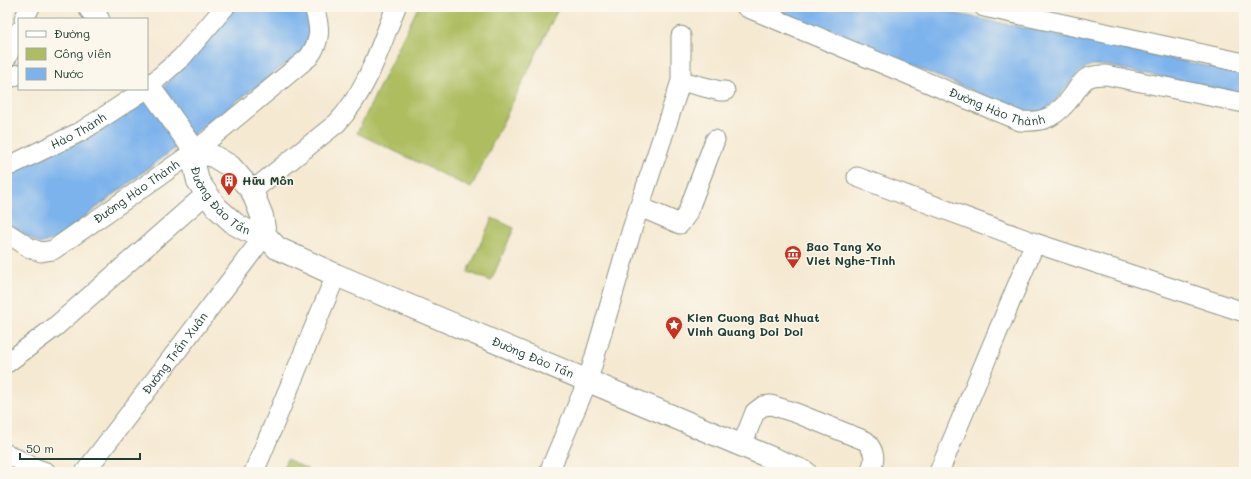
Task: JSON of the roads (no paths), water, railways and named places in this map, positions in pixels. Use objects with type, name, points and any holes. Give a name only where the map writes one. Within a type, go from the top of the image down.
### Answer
[{"type":"street","points":[[24,18],[30,7]]},
{"type":"street","points":[[89,7],[97,18]]},
{"type":"street","name":"Hào Thành","points":[[148,88],[182,57],[224,7]]},
{"type":"street","name":"Đường Hào Thành","points":[[7,233],[30,248],[41,252],[53,250],[192,147],[309,57],[317,44],[319,30],[319,24],[314,7]]},
{"type":"street","points":[[252,191],[337,123],[346,114],[365,83],[396,7]]},
{"type":"street","name":"Đường Hào Thành","points":[[746,7],[1020,121],[1033,122],[1045,120],[1056,114],[1064,107],[1080,85],[1087,78],[1095,75],[1106,75],[1244,103]]},
{"type":"street","points":[[984,7],[1244,63]]},
{"type":"street","points":[[7,57],[18,33]]},
{"type":"street","points":[[549,472],[588,380],[640,207],[681,81],[681,36]]},
{"type":"street","points":[[7,79],[18,74]]},
{"type":"street","points":[[681,81],[725,91]]},
{"type":"street","points":[[148,88],[192,147]]},
{"type":"street","name":"Hào Thành","points":[[7,167],[82,132],[145,90]]},
{"type":"street","points":[[640,207],[680,224],[687,214],[716,140]]},
{"type":"street","name":"Đường Đào Tấn","points":[[192,147],[213,156],[230,166],[252,191],[262,216],[265,235]]},
{"type":"street","name":"Đường Đào Tấn","points":[[192,147],[198,181],[216,207],[235,224],[246,230],[265,235],[277,248],[336,275],[805,472]]},
{"type":"street","points":[[857,177],[1035,243],[1244,312]]},
{"type":"street","points":[[7,363],[55,327],[207,193]]},
{"type":"street","name":"Đường Trần Xuân","points":[[85,472],[265,235]]},
{"type":"street","points":[[939,472],[1035,243]]},
{"type":"street","points":[[254,472],[336,275]]},
{"type":"street","points":[[742,445],[755,412],[763,406],[771,405],[796,413],[866,441],[872,449],[874,463],[870,472]]},
{"type":"street","points":[[7,454],[36,469],[46,472]]},
{"type":"water","points":[[230,7],[304,7],[310,26],[307,42],[299,54],[57,238],[40,244],[7,223],[7,172],[127,111],[164,87]]},
{"type":"water","points":[[769,7],[932,7],[944,11],[1244,74],[1244,94],[1108,66],[1093,65],[1081,71],[1047,108],[1039,112],[1029,113]]},
{"type":"place","name":"Hữu Môn","points":[[229,196]]},
{"type":"place","name":"Bao Tang Xo Viet Nghe-Tinh","points":[[793,269]]},
{"type":"place","name":"Kien Cuong Bat Nhuat Vinh Quang Doi Doi","points":[[674,340]]}]
